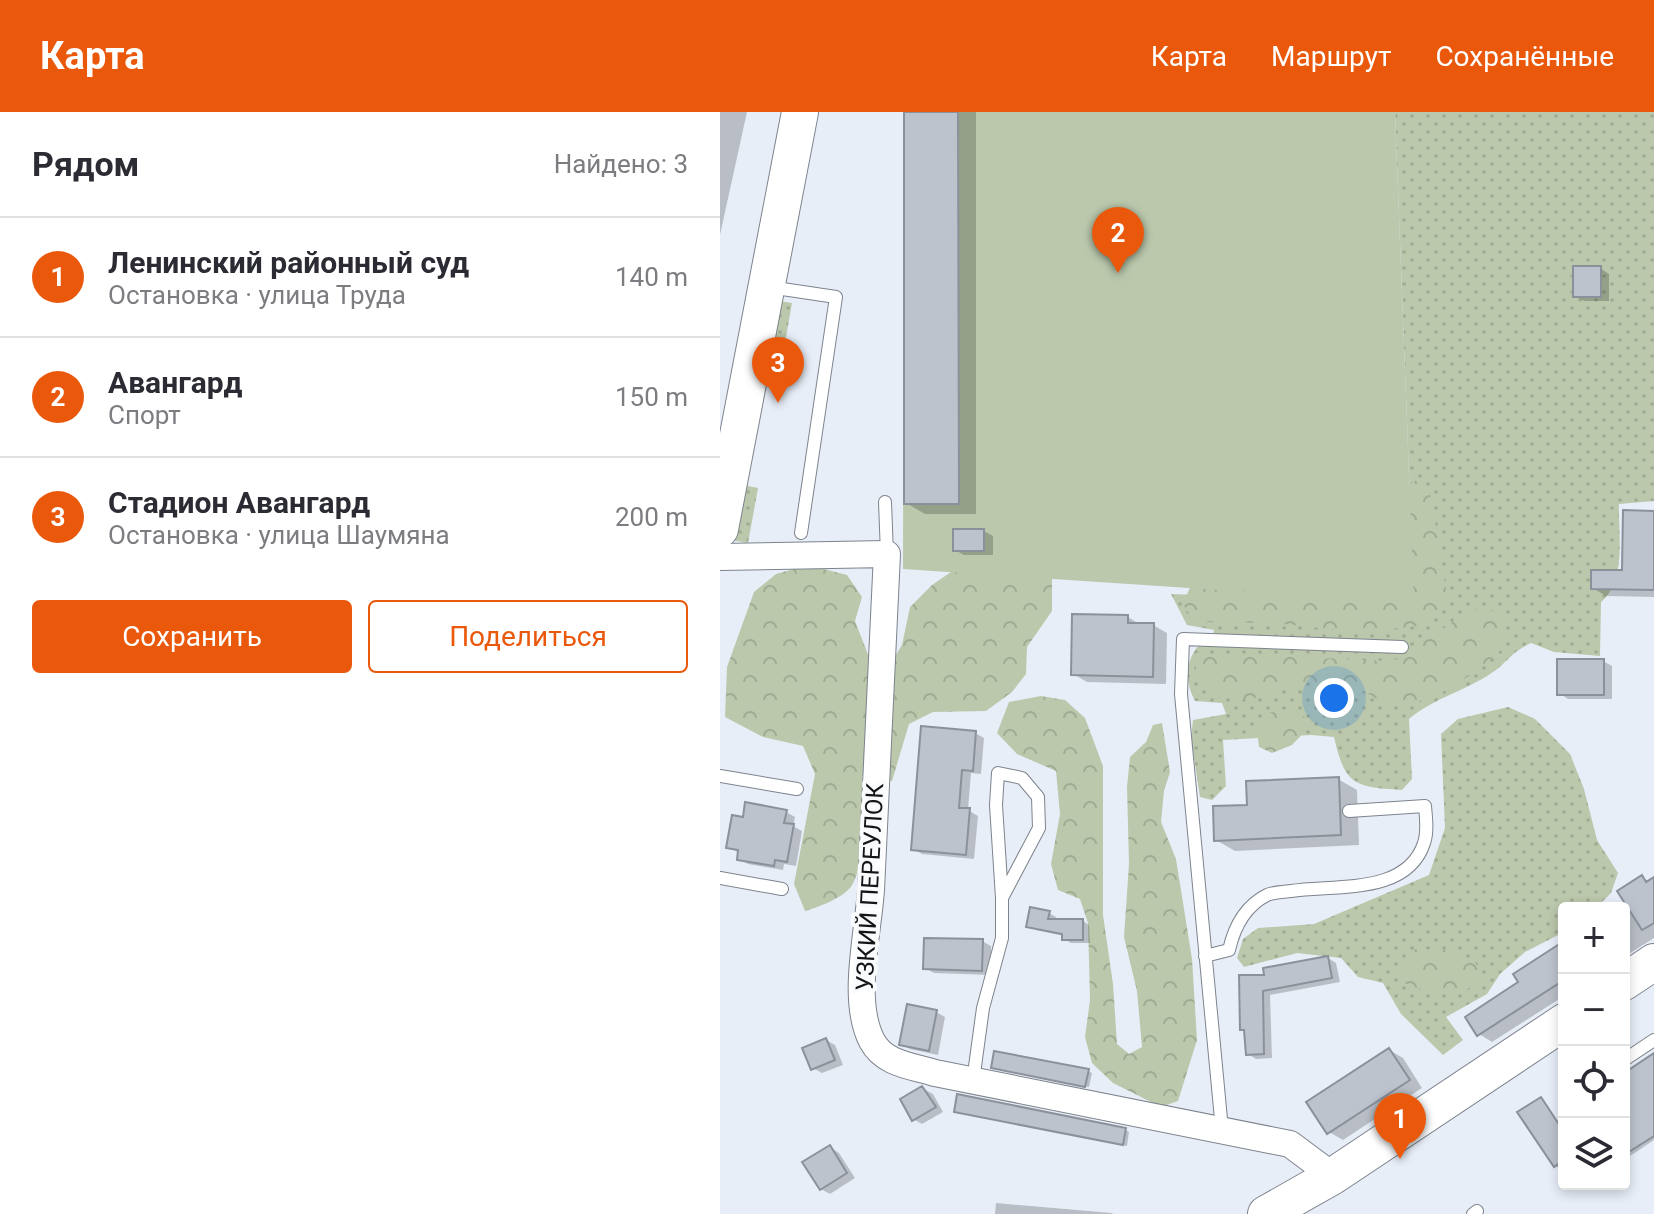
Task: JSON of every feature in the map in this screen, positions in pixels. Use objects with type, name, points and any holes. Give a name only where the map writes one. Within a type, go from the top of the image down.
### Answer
[{"type":"main road","points":[[720,529],[800,112]]},
{"type":"main road","points":[[1630,978],[1654,962]]},
{"type":"main road","points":[[1266,1214],[1333,1176],[1558,1026]]},
{"type":"street","points":[[720,557],[887,554]]},
{"type":"street","name":"УЗКИЙ ПЕРЕУЛОК","points":[[887,554],[870,909],[862,994],[864,1020],[873,1043],[886,1058],[935,1073],[1290,1144],[1333,1176]]},
{"type":"lane","points":[[766,286],[836,297],[801,533]]},
{"type":"lane","points":[[885,502],[887,554]]},
{"type":"lane","points":[[1222,1131],[1181,694],[1183,639],[1402,647]]},
{"type":"lane","points":[[973,1081],[983,1008],[1002,938],[996,805],[998,773],[1022,778],[1038,797],[1039,828],[1002,898]]},
{"type":"lane","points":[[720,776],[797,789]]},
{"type":"lane","points":[[1205,956],[1229,950],[1233,931],[1245,913],[1267,895],[1349,887],[1392,878],[1413,864],[1424,844],[1425,806],[1349,811]]},
{"type":"lane","points":[[720,878],[782,889]]},
{"type":"lane","points":[[1630,1056],[1654,1040]]},
{"type":"green space","points":[[904,112],[1395,112],[1414,603],[903,569]]},
{"type":"green space","points":[[1395,112],[1654,112],[1654,501],[1619,504],[1618,569],[1615,582],[1601,602],[1600,656],[1554,652],[1531,643],[1486,677],[1419,711],[1409,719],[1412,779],[1402,790],[1354,781],[1343,766],[1334,737],[1311,735],[1223,740],[1226,786],[1212,800],[1200,797],[1191,738],[1193,720],[1226,714],[1222,703],[1195,701],[1189,687],[1188,673],[1194,652],[1198,646],[1211,646],[1214,630],[1187,625],[1171,594],[1414,603]]},
{"type":"green space","points":[[779,301],[792,303],[779,377],[773,376],[771,330]]},
{"type":"green space","points":[[1420,478],[1431,497],[1448,601],[1420,626],[1359,632],[1273,623],[1194,622],[1183,604],[1196,573],[1402,489]]},
{"type":"green space","points":[[742,485],[758,488],[748,543],[731,540]]},
{"type":"green space","points":[[970,559],[1052,571],[1052,611],[1027,647],[1026,674],[1012,692],[986,711],[933,712],[909,724],[892,781],[862,776],[861,851],[850,888],[835,899],[805,911],[794,884],[815,774],[803,746],[763,737],[725,717],[727,667],[754,592],[776,574],[808,565],[847,575],[862,597],[855,621],[869,657],[892,661],[902,645],[910,607],[932,585]]},
{"type":"green space","points":[[1477,609],[1507,613],[1500,651],[1472,674],[1431,699],[1388,706],[1356,686],[1328,682],[1301,683],[1274,694],[1238,701],[1216,692],[1196,670],[1196,653],[1389,661],[1417,655],[1419,640]]},
{"type":"green space","points":[[1041,696],[1065,700],[1085,718],[1103,766],[1103,915],[1113,984],[1117,1044],[1129,1054],[1142,1047],[1137,991],[1124,937],[1129,864],[1127,787],[1130,757],[1146,742],[1153,725],[1162,723],[1170,772],[1164,791],[1161,822],[1176,859],[1192,959],[1197,1040],[1178,1101],[1161,1107],[1113,1083],[1092,1063],[1085,1037],[1090,1000],[1088,923],[1080,899],[1058,890],[1051,864],[1060,814],[1056,771],[1017,754],[997,733],[1009,702]]},
{"type":"green space","points":[[1296,707],[1311,725],[1292,745],[1272,753],[1259,747],[1257,731],[1269,713]]},
{"type":"green space","points":[[1508,707],[1535,719],[1570,754],[1584,789],[1597,840],[1618,873],[1611,893],[1602,902],[1558,902],[1558,935],[1525,952],[1500,974],[1487,994],[1446,1017],[1463,1040],[1443,1055],[1401,1014],[1383,983],[1358,977],[1341,958],[1297,953],[1244,967],[1237,958],[1243,939],[1258,928],[1314,924],[1429,875],[1445,828],[1441,734],[1458,719]]},
{"type":"green space","points":[[1415,949],[1446,950],[1475,962],[1484,980],[1463,991],[1444,994],[1402,982],[1399,962]]},
{"type":"building","points":[[904,112],[958,112],[959,504],[904,504]]},
{"type":"building","points":[[1573,266],[1601,266],[1601,297],[1573,297]]},
{"type":"building","points":[[1623,510],[1654,511],[1654,590],[1591,589],[1591,570],[1622,570]]},
{"type":"building","points":[[953,529],[984,529],[984,551],[953,551]]},
{"type":"building","points":[[1072,614],[1128,615],[1128,623],[1154,623],[1153,677],[1071,675]]},
{"type":"building","points":[[1557,659],[1604,659],[1604,695],[1557,695]]},
{"type":"building","points":[[921,726],[976,731],[973,771],[962,770],[959,808],[970,808],[966,855],[911,850]]},
{"type":"building","points":[[1339,777],[1341,835],[1214,841],[1213,806],[1247,805],[1246,781]]},
{"type":"building","points":[[745,802],[787,810],[784,823],[794,824],[787,862],[775,860],[774,866],[737,860],[738,850],[726,848],[732,815],[743,817]]},
{"type":"building","points":[[1642,875],[1646,882],[1654,877],[1654,923],[1642,930],[1630,911],[1630,902],[1624,902],[1617,891]]},
{"type":"building","points":[[1030,907],[1050,911],[1048,919],[1083,919],[1083,940],[1062,940],[1062,934],[1026,927]]},
{"type":"building","points":[[924,938],[983,939],[982,971],[923,969]]},
{"type":"building","points":[[1558,945],[1558,984],[1477,1036],[1465,1017],[1518,982],[1513,974]]},
{"type":"building","points":[[1328,956],[1332,978],[1263,991],[1264,1054],[1246,1055],[1244,1030],[1240,1030],[1239,975],[1264,975],[1263,968]]},
{"type":"building","points":[[907,1004],[937,1010],[929,1051],[899,1045]]},
{"type":"building","points":[[826,1038],[835,1060],[811,1070],[802,1048]]},
{"type":"building","points":[[1389,1048],[1410,1080],[1327,1134],[1306,1102]]},
{"type":"building","points":[[994,1051],[1089,1069],[1085,1087],[991,1068]]},
{"type":"building","points":[[1654,1053],[1654,1136],[1630,1151],[1630,1118],[1630,1069]]},
{"type":"building","points":[[922,1086],[936,1107],[912,1121],[900,1099]]},
{"type":"building","points":[[957,1094],[1126,1128],[1123,1145],[954,1112]]},
{"type":"building","points":[[1541,1097],[1558,1123],[1558,1164],[1554,1167],[1517,1112]]},
{"type":"building","points":[[830,1145],[847,1173],[820,1190],[802,1162]]},
{"type":"place","name":"Авангард","points":[[1118,273]]},
{"type":"place","name":"Стадион Авангард","points":[[778,403]]},
{"type":"place","name":"Ленинский районный суд","points":[[1400,1159]]}]
